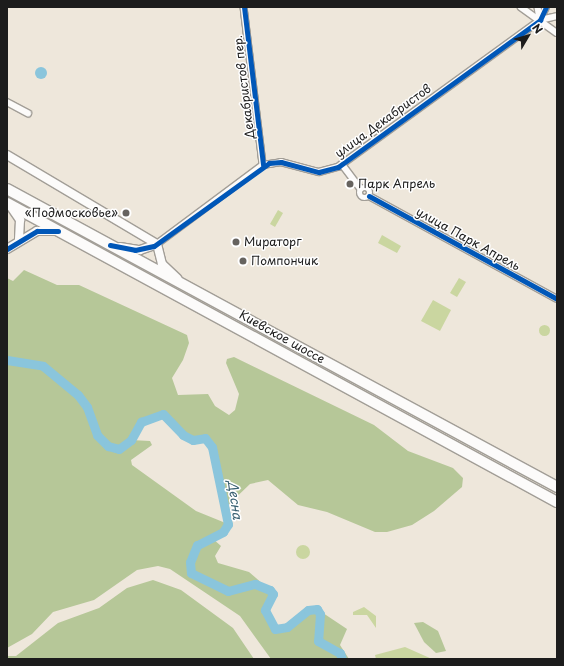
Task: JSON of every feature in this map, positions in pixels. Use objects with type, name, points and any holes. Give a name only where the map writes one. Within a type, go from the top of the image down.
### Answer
[{"type":"highway","name":"Киевское шоссе","points":[[7,188],[557,487]]},
{"type":"highway","name":"Киевское шоссе","points":[[8,204],[557,502]]},
{"type":"street","name":"Декабристов пер.","points":[[244,7],[263,165]]},
{"type":"street","points":[[521,7],[557,33]]},
{"type":"street","points":[[538,7],[540,20]]},
{"type":"street","name":"улица Декабристов","points":[[157,244],[263,165],[281,162],[319,172],[342,164],[540,20],[546,7]]},
{"type":"street","points":[[540,20],[557,16]]},
{"type":"street","points":[[7,102],[28,113]]},
{"type":"street","points":[[7,155],[157,244],[162,264],[186,285]]},
{"type":"street","name":"улица Парк Апрель","points":[[342,164],[361,189],[361,196],[369,196],[557,299]]},
{"type":"street","points":[[8,204],[20,220],[19,242]]},
{"type":"street","points":[[7,249],[37,231],[58,231]]},
{"type":"street","points":[[147,249],[148,238]]},
{"type":"street","points":[[110,245],[147,249],[157,244]]},
{"type":"green space","points":[[278,210],[283,213],[275,227],[270,224]]},
{"type":"green space","points":[[382,235],[401,246],[397,253],[378,243]]},
{"type":"green space","points":[[24,270],[57,285],[79,285],[187,335],[189,343],[183,360],[172,378],[178,395],[208,394],[215,406],[229,415],[235,410],[239,394],[226,363],[227,359],[234,357],[374,425],[408,451],[453,468],[463,478],[462,487],[434,511],[412,525],[387,532],[375,532],[327,512],[298,505],[268,480],[250,484],[224,509],[212,447],[205,438],[193,440],[183,435],[163,414],[141,422],[131,440],[150,441],[152,445],[131,460],[132,465],[196,511],[228,524],[223,532],[212,538],[221,546],[215,556],[218,563],[249,572],[272,592],[265,610],[272,628],[287,627],[308,610],[317,609],[347,629],[340,645],[349,659],[271,659],[240,616],[170,569],[158,566],[137,570],[94,600],[53,612],[32,634],[7,648],[7,278],[13,281]]},
{"type":"green space","points":[[459,278],[466,282],[457,297],[450,293]]},
{"type":"green space","points":[[433,300],[451,310],[440,331],[421,321]]},
{"type":"green space","points":[[542,325],[546,325],[548,326],[548,334],[542,335],[539,332],[539,328]]},
{"type":"green space","points":[[303,545],[308,547],[310,552],[308,557],[303,559],[298,557],[296,552],[298,547]]},
{"type":"green space","points":[[153,580],[181,590],[233,628],[254,659],[7,659],[7,656],[16,656],[58,623],[99,608],[127,588]]},
{"type":"green space","points":[[364,607],[376,616],[376,628],[367,615],[353,615],[353,612]]},
{"type":"green space","points":[[423,622],[438,631],[446,651],[436,653],[424,642],[414,623]]},
{"type":"green space","points":[[405,647],[432,659],[376,659],[375,655]]},
{"type":"water","points":[[39,67],[43,67],[47,73],[43,79],[39,79],[35,75],[35,71]]},
{"type":"waterway","name":"Десна","points":[[7,360],[43,366],[78,395],[87,407],[97,435],[108,446],[119,449],[131,440],[141,422],[163,414],[183,435],[193,440],[205,438],[212,447],[228,524],[223,532],[197,545],[190,562],[191,573],[228,591],[255,584],[270,590],[273,594],[265,610],[275,629],[287,627],[308,610],[317,609],[320,614],[318,641],[340,653],[342,659]]},
{"type":"cycle path","points":[[244,7],[263,165]]},
{"type":"cycle path","points":[[110,245],[135,250],[154,246],[269,163],[281,162],[319,172],[338,167],[540,20],[546,7]]},
{"type":"cycle path","points":[[369,196],[557,299]]},
{"type":"cycle path","points":[[7,249],[37,231],[58,231]]},
{"type":"place","name":"Парк Апрель","points":[[350,184]]},
{"type":"place","name":"«Подмосковье»","points":[[126,213]]},
{"type":"place","name":"Мираторг","points":[[236,242]]},
{"type":"place","name":"Помпончик","points":[[243,261]]}]
